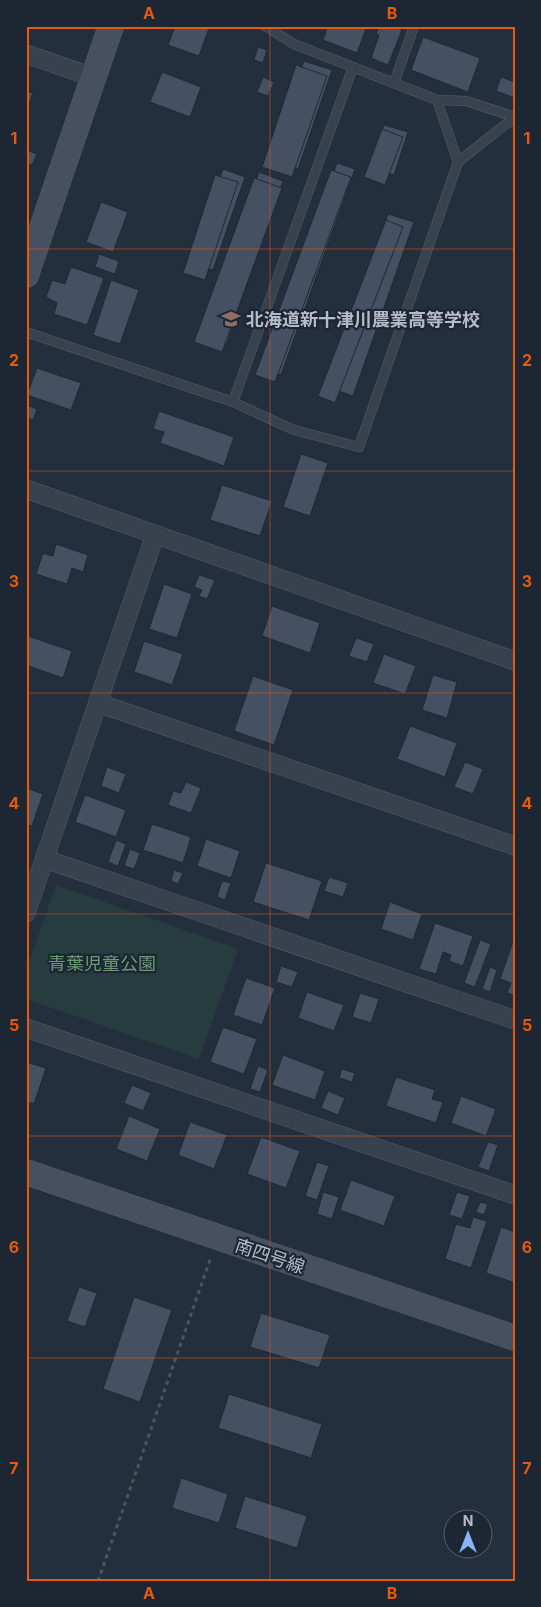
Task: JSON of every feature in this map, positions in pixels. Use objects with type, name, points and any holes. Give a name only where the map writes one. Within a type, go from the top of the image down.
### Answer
[{"type":"street","points":[[26,274],[112,26]]},
{"type":"street","points":[[26,54],[93,77]]},
{"type":"street","points":[[26,489],[515,661]]},
{"type":"street","points":[[26,913],[156,535]]},
{"type":"street","points":[[98,703],[515,846]]},
{"type":"street","points":[[45,859],[515,1020]]},
{"type":"street","points":[[26,1028],[515,1195]]},
{"type":"street","name":"南四号線","points":[[26,1172],[515,1338]]},
{"type":"lane","points":[[265,26],[294,44],[437,100],[466,101],[515,117]]},
{"type":"lane","points":[[394,83],[414,26]]},
{"type":"lane","points":[[234,402],[353,67]]},
{"type":"lane","points":[[437,100],[458,162]]},
{"type":"lane","points":[[26,332],[234,402],[294,430],[359,447],[458,162],[515,117]]},
{"type":"path","points":[[98,1581],[218,1238]]},
{"type":"green space","name":"青葉児童公園","points":[[56,885],[238,949],[199,1059],[26,999],[26,971]]},
{"type":"building","points":[[175,26],[205,26],[209,28],[199,56],[168,45]]},
{"type":"building","points":[[328,26],[367,26],[357,53],[323,40]]},
{"type":"building","points":[[379,26],[392,26],[402,30],[388,65],[371,58],[379,35],[376,34]]},
{"type":"building","points":[[423,37],[480,58],[468,92],[411,70]]},
{"type":"building","points":[[258,47],[267,50],[263,63],[254,60]]},
{"type":"building","points":[[304,61],[332,70],[298,169],[270,159]]},
{"type":"building","points":[[296,65],[327,76],[292,177],[262,167]]},
{"type":"building","points":[[162,72],[201,87],[190,117],[150,102]]},
{"type":"building","points":[[263,77],[274,82],[268,96],[257,92]]},
{"type":"building","points":[[501,77],[515,82],[515,98],[496,91]]},
{"type":"building","points":[[26,91],[33,93],[26,112]]},
{"type":"building","points":[[384,125],[408,132],[394,175],[370,168]]},
{"type":"building","points":[[382,129],[403,137],[385,185],[364,177]]},
{"type":"building","points":[[26,150],[37,154],[32,165],[26,163]]},
{"type":"building","points":[[337,163],[355,169],[281,375],[263,369]]},
{"type":"building","points":[[223,169],[245,177],[213,270],[191,263]]},
{"type":"building","points":[[331,170],[351,177],[275,382],[255,375]]},
{"type":"building","points":[[259,172],[283,181],[226,346],[202,338]]},
{"type":"building","points":[[215,175],[238,182],[205,280],[183,273]]},
{"type":"building","points":[[254,178],[282,188],[222,352],[194,342]]},
{"type":"building","points":[[101,202],[128,212],[113,252],[86,242]]},
{"type":"building","points":[[388,214],[414,222],[353,396],[327,387]]},
{"type":"building","points":[[386,220],[403,227],[335,403],[318,396]]},
{"type":"building","points":[[99,254],[119,261],[115,274],[95,267]]},
{"type":"building","points":[[71,267],[104,278],[87,325],[54,314],[57,303],[46,297],[52,280],[65,284]]},
{"type":"building","points":[[111,280],[139,290],[120,344],[93,335]]},
{"type":"building","points":[[37,368],[81,383],[71,410],[27,395]]},
{"type":"building","points":[[26,405],[37,409],[33,420],[26,417]]},
{"type":"building","points":[[159,411],[234,437],[224,466],[160,443],[164,432],[153,429]]},
{"type":"building","points":[[301,454],[328,463],[310,516],[283,507]]},
{"type":"building","points":[[222,485],[272,501],[260,536],[210,520]]},
{"type":"building","points":[[56,544],[88,555],[83,572],[72,568],[67,584],[36,574],[43,553],[53,556]]},
{"type":"building","points":[[199,575],[215,580],[207,599],[199,596],[202,590],[194,587]]},
{"type":"building","points":[[164,584],[192,594],[177,638],[149,629]]},
{"type":"building","points":[[272,606],[320,623],[310,653],[262,636]]},
{"type":"building","points":[[28,636],[72,651],[63,678],[26,665]]},
{"type":"building","points":[[356,638],[374,644],[367,662],[349,656]]},
{"type":"building","points":[[144,641],[183,654],[172,685],[134,672]]},
{"type":"building","points":[[384,654],[416,666],[405,694],[373,683]]},
{"type":"building","points":[[433,675],[457,682],[447,718],[422,710]]},
{"type":"building","points":[[253,676],[293,690],[274,745],[234,731]]},
{"type":"building","points":[[410,726],[457,743],[445,777],[397,759]]},
{"type":"building","points":[[465,762],[483,769],[473,794],[454,787]]},
{"type":"building","points":[[107,767],[126,774],[119,793],[101,786]]},
{"type":"building","points":[[186,782],[201,788],[191,813],[168,805],[173,791],[181,793]]},
{"type":"building","points":[[26,788],[43,794],[32,826],[26,824]]},
{"type":"building","points":[[85,795],[126,810],[116,837],[75,822]]},
{"type":"building","points":[[152,824],[191,837],[183,863],[143,850]]},
{"type":"building","points":[[206,839],[240,851],[231,878],[197,866]]},
{"type":"building","points":[[116,840],[126,844],[118,866],[108,862]]},
{"type":"building","points":[[130,849],[140,853],[134,869],[124,866]]},
{"type":"building","points":[[266,863],[322,881],[309,920],[253,902]]},
{"type":"building","points":[[174,870],[183,873],[178,884],[171,881]]},
{"type":"building","points":[[329,877],[348,883],[343,897],[324,891]]},
{"type":"building","points":[[222,881],[231,883],[225,900],[217,897]]},
{"type":"building","points":[[390,902],[422,914],[413,940],[381,929]]},
{"type":"building","points":[[435,923],[473,936],[463,966],[449,961],[451,955],[443,952],[436,974],[419,969]]},
{"type":"building","points":[[514,939],[515,996],[507,993],[511,983],[500,979]]},
{"type":"building","points":[[480,940],[491,944],[475,987],[464,983]]},
{"type":"building","points":[[281,966],[298,972],[292,987],[276,982]]},
{"type":"building","points":[[490,967],[497,970],[490,992],[482,989]]},
{"type":"building","points":[[246,978],[275,988],[262,1025],[233,1015]]},
{"type":"building","points":[[307,992],[344,1005],[334,1031],[298,1018]]},
{"type":"building","points":[[360,993],[379,999],[371,1023],[352,1017]]},
{"type":"building","points":[[223,1027],[257,1039],[244,1074],[210,1062]]},
{"type":"building","points":[[283,1055],[325,1071],[315,1100],[272,1085]]},
{"type":"building","points":[[26,1062],[46,1068],[34,1104],[26,1102]]},
{"type":"building","points":[[258,1066],[268,1070],[260,1092],[250,1089]]},
{"type":"building","points":[[342,1069],[355,1073],[352,1082],[339,1078]]},
{"type":"building","points":[[396,1077],[435,1090],[432,1099],[443,1102],[436,1123],[386,1106]]},
{"type":"building","points":[[132,1085],[151,1093],[143,1111],[124,1103]]},
{"type":"building","points":[[328,1091],[345,1098],[338,1115],[321,1108]]},
{"type":"building","points":[[461,1096],[496,1109],[486,1136],[451,1123]]},
{"type":"building","points":[[129,1116],[160,1129],[147,1161],[116,1149]]},
{"type":"building","points":[[190,1122],[227,1135],[214,1169],[178,1155]]},
{"type":"building","points":[[261,1137],[300,1151],[286,1188],[247,1174]]},
{"type":"building","points":[[488,1142],[498,1145],[489,1171],[478,1167]]},
{"type":"building","points":[[317,1162],[329,1166],[317,1200],[305,1196]]},
{"type":"building","points":[[351,1180],[395,1196],[384,1226],[340,1210]]},
{"type":"building","points":[[323,1192],[339,1197],[332,1219],[317,1214]]},
{"type":"building","points":[[457,1192],[470,1196],[462,1219],[449,1215]]},
{"type":"building","points":[[480,1202],[488,1204],[484,1215],[476,1212]]},
{"type":"building","points":[[473,1217],[487,1221],[471,1268],[445,1259],[456,1224],[470,1228]]},
{"type":"building","points":[[501,1227],[515,1232],[515,1283],[486,1273]]},
{"type":"building","points":[[79,1287],[97,1293],[85,1327],[67,1321]]},
{"type":"building","points":[[134,1297],[172,1310],[140,1402],[103,1389]]},
{"type":"building","points":[[261,1313],[330,1335],[319,1368],[250,1347]]},
{"type":"building","points":[[229,1394],[322,1424],[311,1458],[218,1428]]},
{"type":"building","points":[[181,1478],[228,1494],[219,1523],[172,1508]]},
{"type":"building","points":[[245,1496],[307,1516],[297,1548],[235,1528]]},
{"type":"place","name":"北海道新十津川農業高等学校","points":[[231,319]]}]
